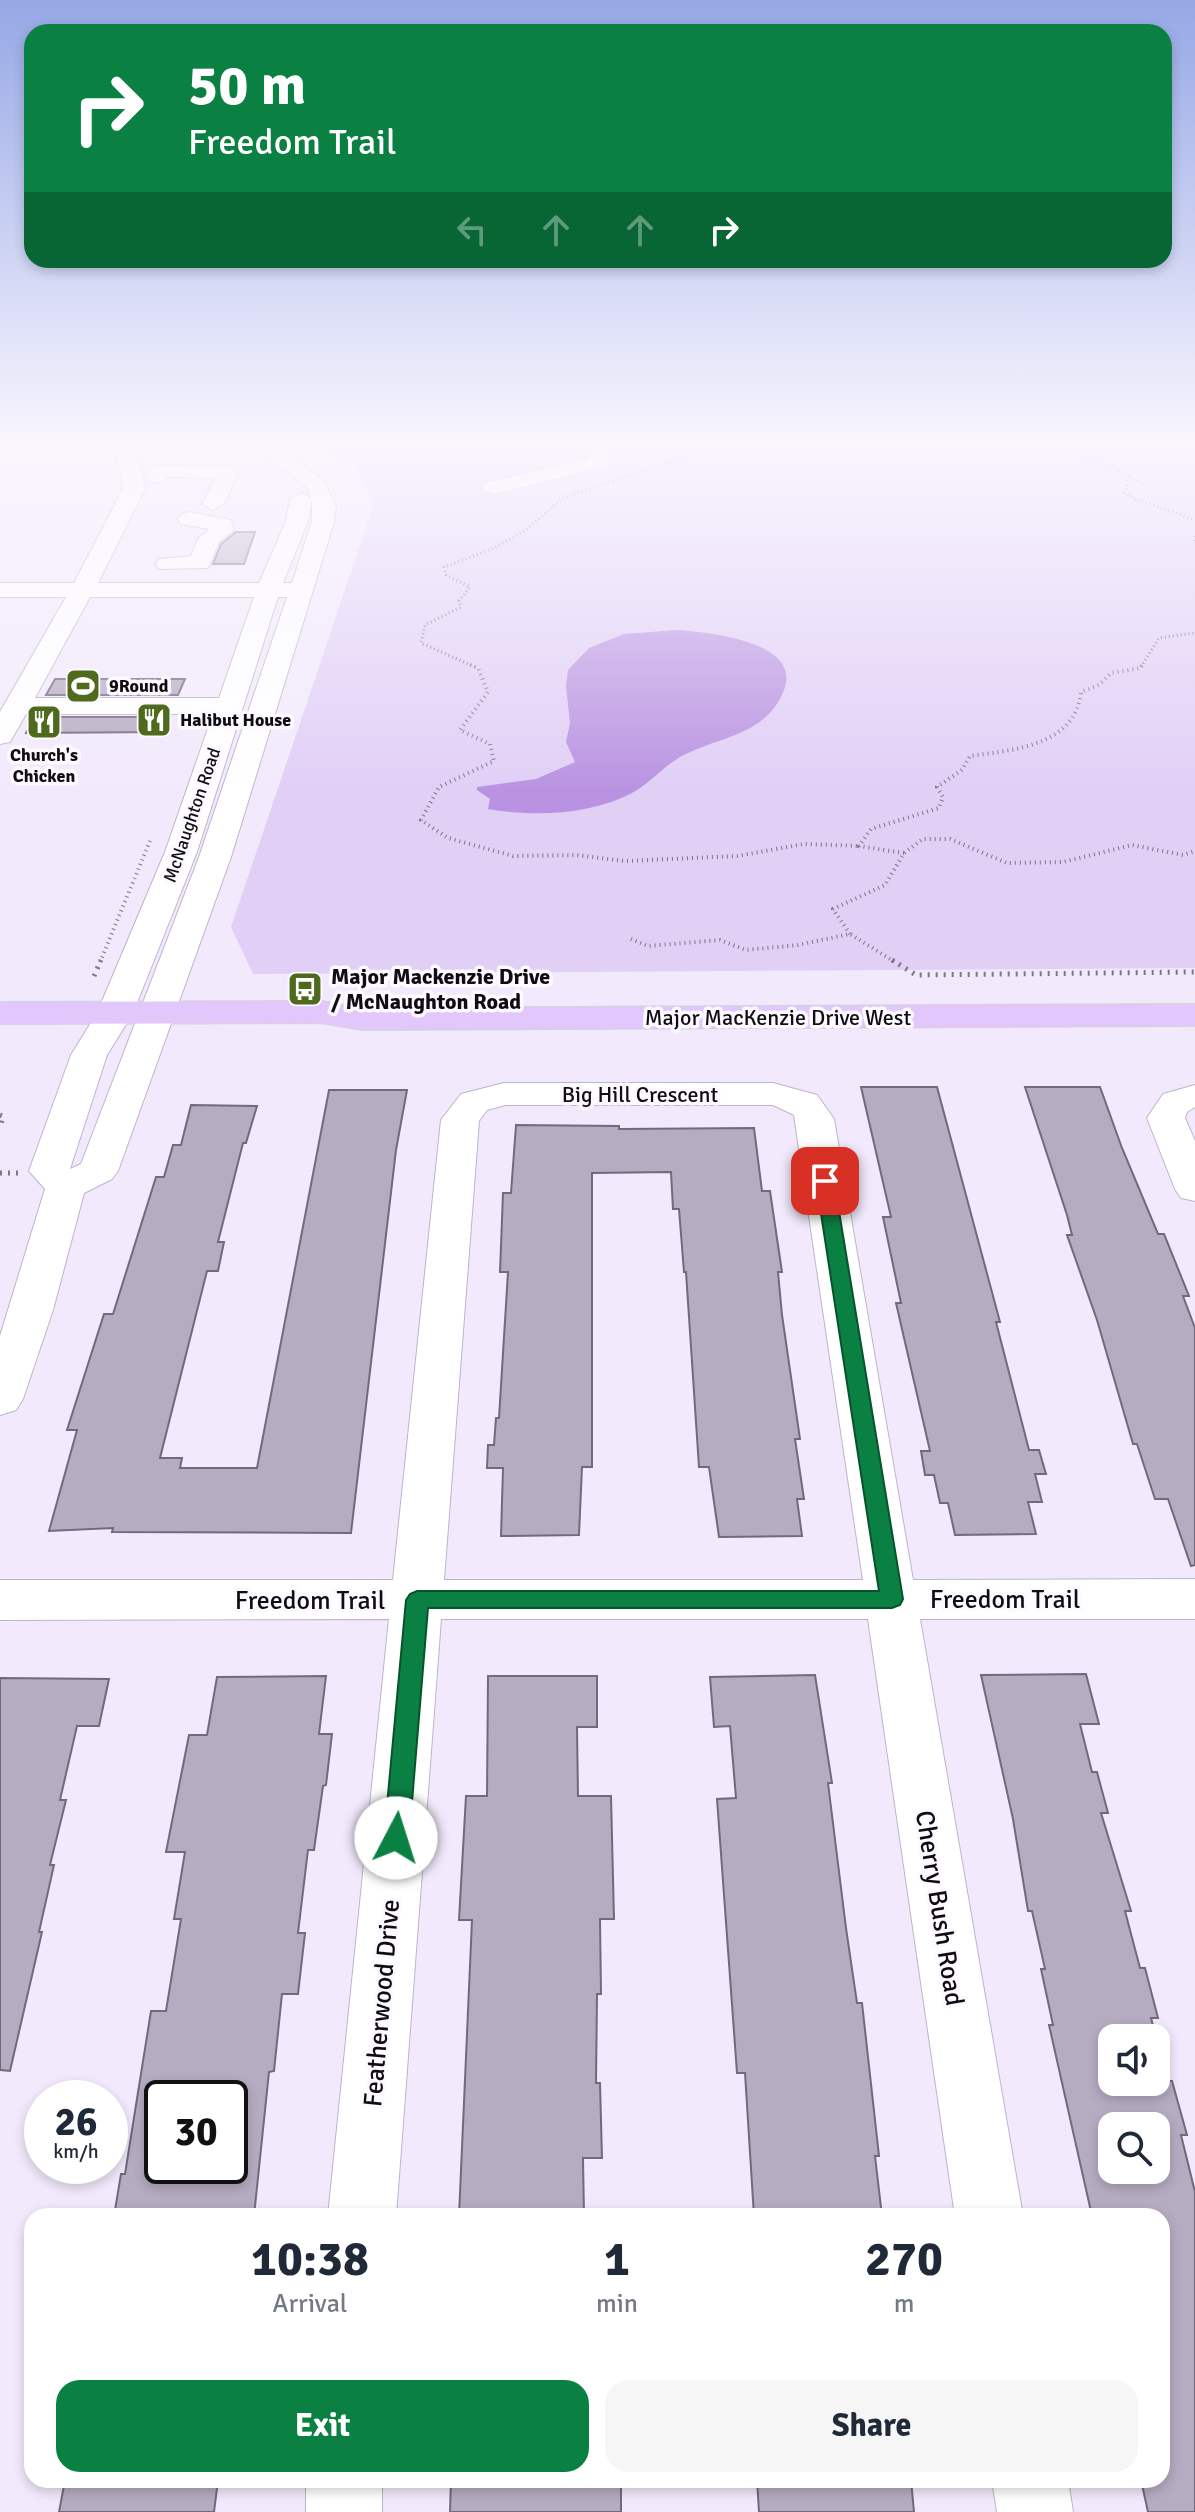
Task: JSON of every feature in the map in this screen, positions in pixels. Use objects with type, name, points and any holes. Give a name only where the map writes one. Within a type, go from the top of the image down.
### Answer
[{"type":"main road","name":"Major MacKenzie Drive West","points":[[0,1013],[109,1024],[317,1036],[362,1019],[1195,1015]]},
{"type":"main road","name":"Major MacKenzie Drive West","points":[[0,1035],[109,1024]]},
{"type":"street","points":[[0,736],[99,557]]},
{"type":"street","points":[[167,564],[200,563],[202,557]]},
{"type":"street","name":"McNaughton Road","points":[[282,557],[268,590],[181,852],[109,1024],[89,1055],[49,1171],[66,1187],[98,1171],[139,1055],[155,1025],[215,857],[312,557]]},
{"type":"street","points":[[0,590],[303,590]]},
{"type":"street","points":[[17,706],[230,706]]},
{"type":"street","name":"Big Hill Crescent","points":[[417,1600],[460,1120],[474,1102],[504,1094],[773,1094],[793,1097],[811,1111],[815,1119],[892,1599]]},
{"type":"street","points":[[1195,1096],[1175,1102],[1168,1109],[1166,1118],[1195,1189]]},
{"type":"street","points":[[0,1399],[31,1310],[66,1187]]},
{"type":"street","name":"Cherry Bush Road","points":[[892,1599],[988,2208]]},
{"type":"street","name":"Freedom Trail","points":[[0,1600],[1195,1599]]},
{"type":"street","name":"Featherwood Drive","points":[[363,2208],[417,1600]]},
{"type":"street","points":[[344,2488],[344,2512]]},
{"type":"street","points":[[1031,2488],[1035,2512]]},
{"type":"path","points":[[472,557],[444,567],[446,575],[470,587],[459,601],[461,607],[425,625],[421,643],[478,668],[488,692],[460,730],[490,744],[494,761],[439,787],[421,820],[448,838],[513,856],[576,855],[625,861],[737,856],[804,844],[859,846],[904,853]]},
{"type":"path","points":[[859,846],[871,829],[939,808],[943,797],[937,787],[962,770],[970,756],[1012,750],[1063,733],[1082,703],[1081,692],[1099,685],[1111,673],[1140,668],[1159,638],[1195,633]]},
{"type":"path","points":[[1195,851],[1183,855],[1132,845],[1063,862],[1007,863],[950,839],[923,839],[904,853],[885,885],[833,909],[850,934],[916,975],[1195,972]]},
{"type":"path","points":[[631,939],[648,946],[720,940],[746,950],[798,945],[850,934]]},
{"type":"path","points":[[0,1115],[3,1116],[0,1128]]},
{"type":"path","points":[[0,1173],[21,1173]]},
{"type":"shaded area","points":[[356,557],[1195,557],[1195,968],[253,974],[231,927]]},
{"type":"shaded area","points":[[677,630],[748,642],[779,660],[786,673],[784,690],[771,712],[750,728],[679,758],[632,793],[599,806],[543,813],[488,809],[490,799],[477,787],[536,779],[575,762],[566,742],[570,723],[566,686],[568,670],[589,648],[624,634]]},
{"type":"building","points":[[216,557],[246,557],[244,564],[213,564]]},
{"type":"building","points":[[55,679],[185,679],[178,695],[46,695]]},
{"type":"building","points":[[35,717],[170,717],[164,732],[26,733]]},
{"type":"building","points":[[861,1087],[937,1087],[1000,1322],[996,1322],[1029,1450],[1039,1450],[1046,1474],[1035,1474],[1042,1502],[1028,1502],[1036,1534],[955,1535],[948,1503],[940,1503],[934,1475],[925,1475],[921,1451],[930,1451],[896,1303],[901,1303],[883,1217],[891,1217]]},
{"type":"building","points":[[1025,1087],[1100,1087],[1158,1234],[1164,1234],[1189,1296],[1183,1296],[1195,1328],[1195,1565],[1191,1566],[1168,1499],[1155,1499],[1137,1444],[1133,1444],[1097,1320],[1067,1235],[1072,1235],[1067,1215]]},
{"type":"building","points":[[329,1090],[407,1090],[396,1150],[351,1533],[112,1532],[113,1528],[49,1531],[77,1430],[67,1430],[104,1314],[113,1314],[156,1177],[164,1177],[173,1145],[181,1145],[191,1105],[257,1106],[246,1143],[243,1143],[218,1242],[224,1242],[218,1271],[207,1271],[160,1458],[182,1458],[180,1468],[257,1468]]},
{"type":"building","points":[[516,1125],[619,1126],[619,1129],[754,1128],[762,1191],[770,1191],[782,1272],[778,1272],[782,1315],[800,1439],[795,1439],[804,1499],[797,1499],[802,1536],[719,1537],[709,1467],[699,1467],[686,1272],[679,1209],[673,1209],[671,1172],[592,1173],[592,1467],[582,1467],[579,1535],[501,1536],[503,1468],[487,1468],[488,1445],[494,1445],[496,1418],[499,1418],[508,1272],[500,1272],[503,1193],[511,1193]]},
{"type":"building","points":[[1086,1674],[1099,1724],[1080,1724],[1092,1772],[1097,1772],[1108,1813],[1101,1813],[1131,1911],[1125,1911],[1140,1968],[1145,1968],[1158,2018],[1151,2018],[1153,2024],[1098,2024],[1098,2096],[1170,2096],[1172,2081],[1187,2135],[1181,2135],[1195,2192],[1195,2512],[1148,2512],[1143,2488],[1170,2488],[1170,2208],[1090,2208],[1049,2025],[1053,2025],[1041,1969],[1045,1969],[1032,1911],[1028,1911],[1013,1819],[981,1675]]},
{"type":"building","points":[[815,1675],[832,1783],[828,1783],[846,1928],[857,2003],[862,2003],[879,2156],[875,2156],[881,2208],[753,2208],[745,2073],[737,2073],[717,1799],[736,1798],[730,1726],[714,1727],[710,1677]]},
{"type":"building","points":[[326,1676],[319,1734],[332,1734],[326,1785],[323,1786],[314,1850],[308,1850],[298,1933],[305,1933],[298,1994],[282,1994],[274,2071],[269,2072],[255,2208],[115,2208],[119,2184],[128,2184],[128,2155],[151,2011],[166,2011],[181,1919],[174,1919],[185,1852],[166,1852],[189,1735],[207,1735],[217,1677]]},
{"type":"building","points":[[488,1676],[597,1676],[597,1727],[577,1727],[578,1796],[611,1796],[614,1919],[600,1919],[601,1994],[597,1994],[596,2083],[600,2083],[602,2158],[583,2158],[584,2208],[459,2208],[472,1920],[459,1920],[466,1796],[487,1796]]},
{"type":"building","points":[[0,1678],[109,1679],[99,1726],[77,1726],[60,1800],[66,1800],[50,1865],[54,1865],[39,1932],[42,1932],[10,2071],[0,2070]]},
{"type":"building","points":[[64,2488],[217,2488],[214,2512],[59,2512]]},
{"type":"building","points":[[451,2488],[621,2488],[621,2512],[450,2512]]},
{"type":"building","points":[[758,2488],[912,2488],[914,2512],[759,2512]]},
{"type":"place","name":"9Round","points":[[83,686]]},
{"type":"place","name":"Halibut House","points":[[154,720]]},
{"type":"place","name":"Church's Chicken","points":[[44,722]]},
{"type":"place","name":"Major Mackenzie Drive / McNaughton Road","points":[[305,989]]},
{"type":"route","points":[[396,1838],[417,1600],[892,1599],[825,1181]]}]
